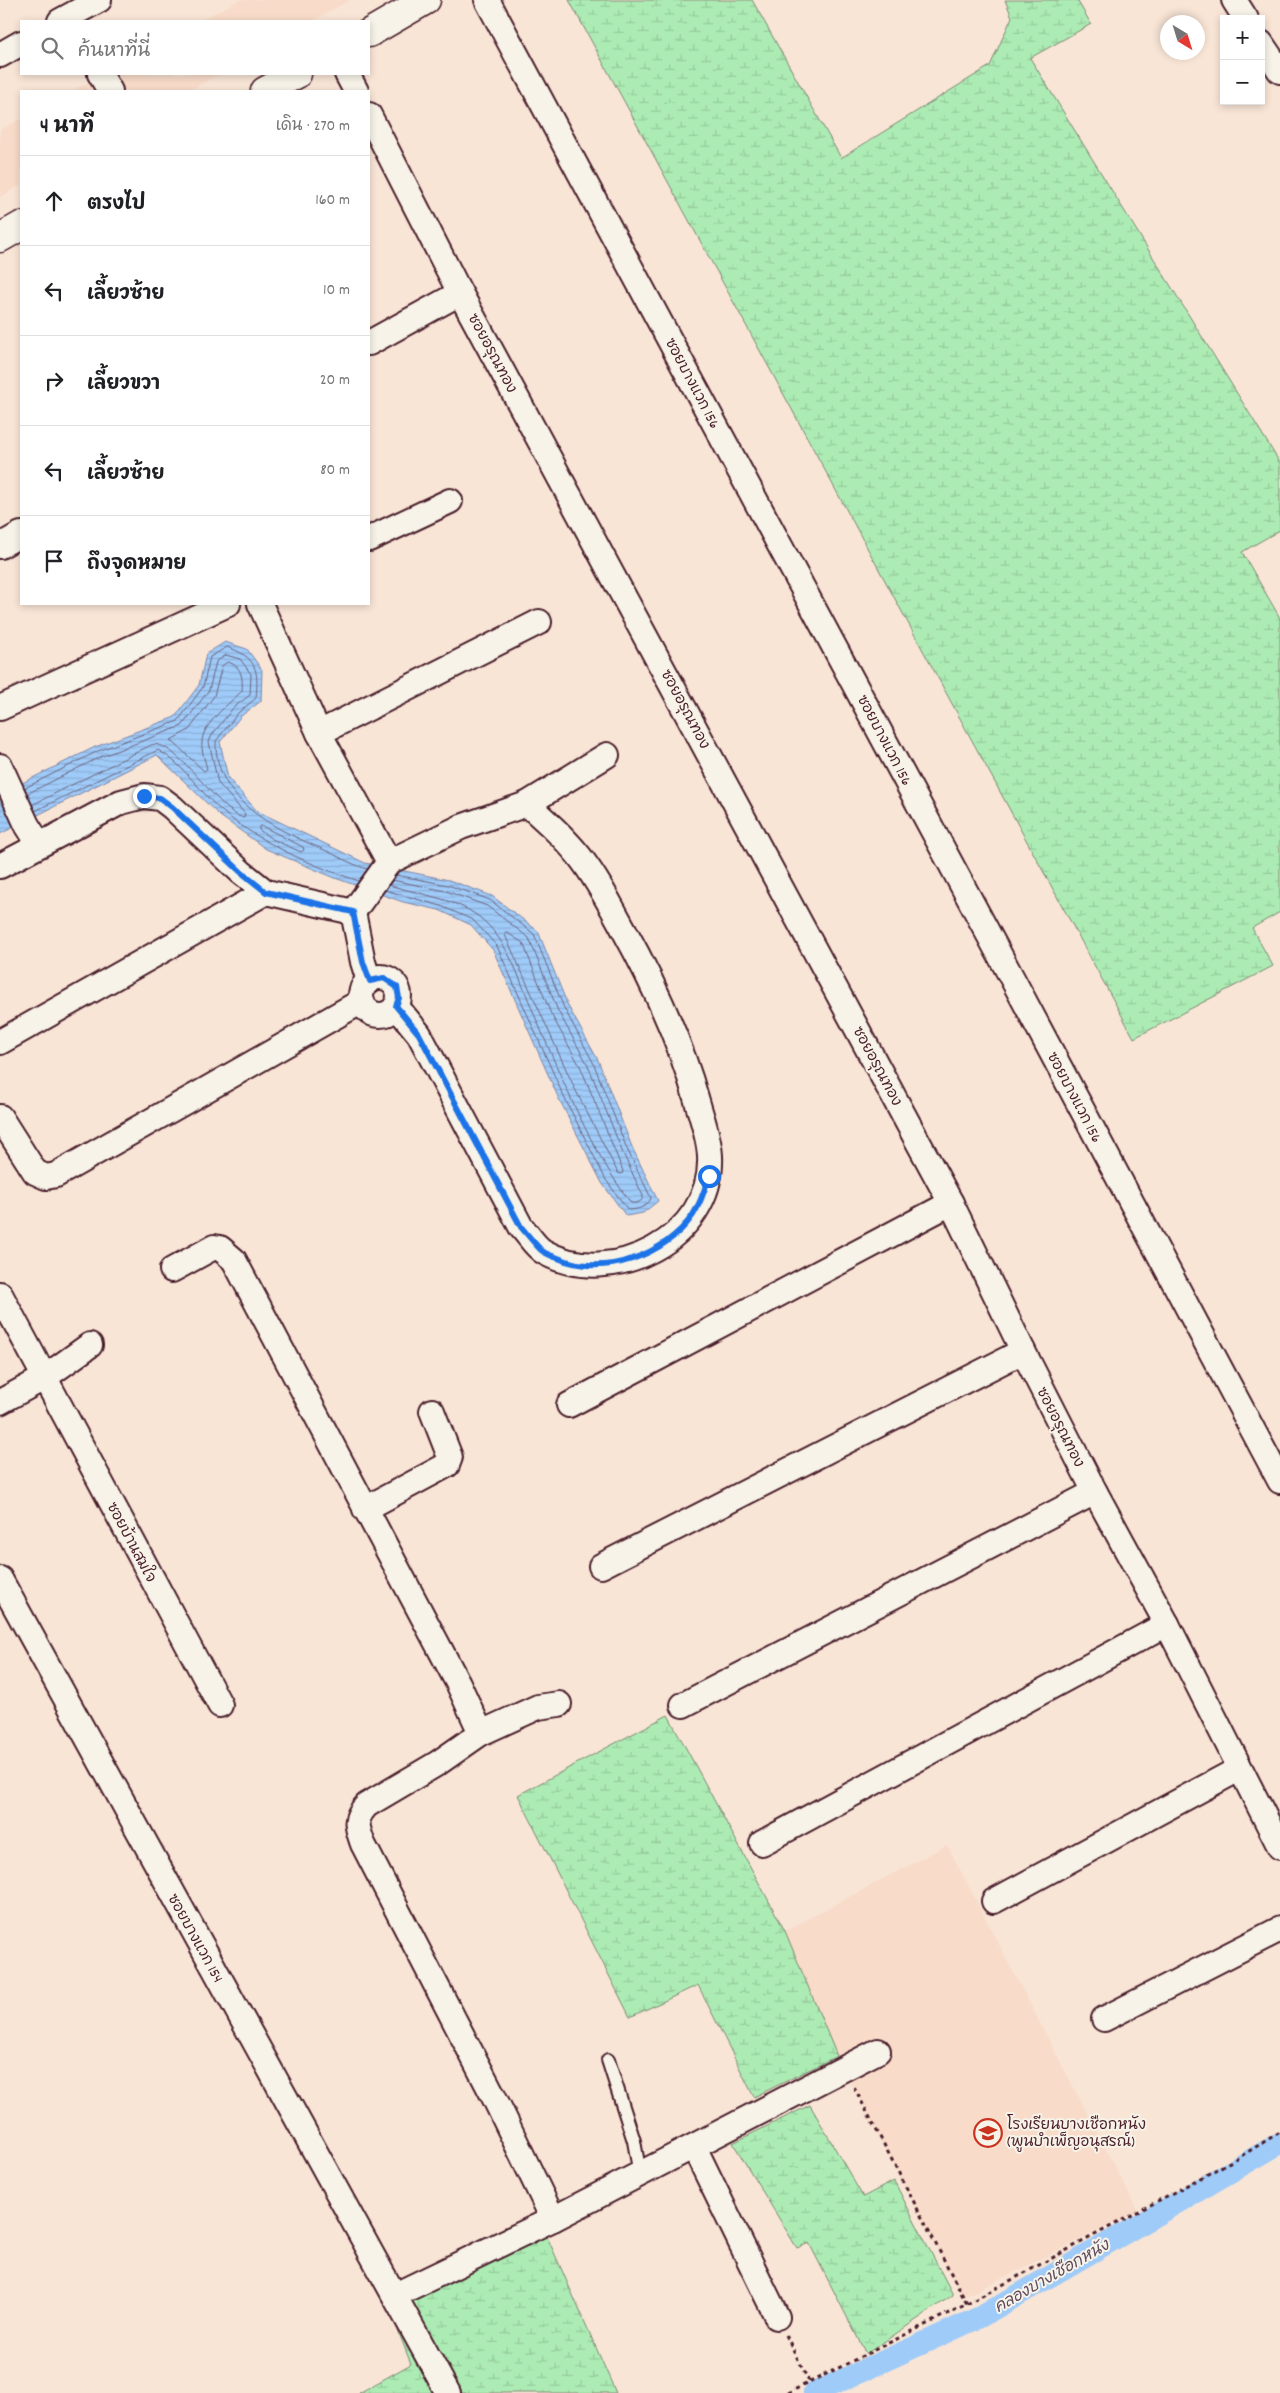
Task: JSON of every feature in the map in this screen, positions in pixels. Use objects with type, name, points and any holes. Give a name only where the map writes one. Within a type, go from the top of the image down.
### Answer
[{"type":"main road","points":[[370,32],[426,0]]},
{"type":"main road","points":[[267,90],[295,75]]},
{"type":"main road","points":[[0,238],[20,227]]},
{"type":"street","points":[[66,15],[99,0]]},
{"type":"street","name":"ซอยบางแวก 156","points":[[487,0],[1008,969],[1280,1481]]},
{"type":"street","points":[[1234,0],[1243,15]]},
{"type":"street","points":[[0,55],[20,44]]},
{"type":"street","points":[[1265,49],[1280,71]]},
{"type":"street","points":[[101,75],[109,90]]},
{"type":"street","points":[[348,75],[355,90]]},
{"type":"street","name":"ซอยอรุณทอง","points":[[370,117],[460,293],[951,1203],[1022,1351],[1094,1492],[1167,1624],[1239,1770],[1280,1847]]},
{"type":"street","points":[[370,342],[460,293]]},
{"type":"street","points":[[370,539],[450,501]]},
{"type":"street","points":[[0,546],[20,535]]},
{"type":"street","points":[[0,708],[226,605]]},
{"type":"street","points":[[260,605],[319,733],[388,864]]},
{"type":"street","points":[[319,733],[538,622]]},
{"type":"street","points":[[366,991],[363,962],[353,912],[388,864],[461,827],[527,804],[607,755]]},
{"type":"street","points":[[4,773],[33,835]]},
{"type":"street","points":[[0,866],[33,835],[121,802],[144,796],[160,798],[266,892],[353,912]]},
{"type":"street","points":[[0,1117],[35,1172],[46,1177],[56,1175],[366,991],[381,977],[392,981],[398,991],[399,998],[396,1006],[419,1034],[521,1227],[542,1251],[570,1263],[588,1266],[631,1259],[656,1247],[676,1234],[694,1214],[709,1176],[710,1157],[707,1136],[686,1061],[649,975],[608,900],[580,858],[558,832],[527,804]]},
{"type":"street","points":[[0,1042],[266,892]]},
{"type":"street","points":[[569,1406],[951,1203]]},
{"type":"street","points":[[172,1270],[214,1247],[220,1248],[234,1260],[472,1711],[481,1733]]},
{"type":"street","name":"ซอยบ้านสมใจ","points":[[0,1294],[220,1705]]},
{"type":"street","points":[[0,1402],[44,1378],[90,1345]]},
{"type":"street","points":[[601,1566],[1022,1351]]},
{"type":"street","points":[[365,1509],[447,1464],[450,1457],[432,1411]]},
{"type":"street","points":[[683,1705],[1094,1492]]},
{"type":"street","name":"ซอยบางแวก 154","points":[[0,1579],[448,2393]]},
{"type":"street","points":[[762,1844],[1167,1624]]},
{"type":"street","points":[[553,2219],[494,2098],[363,1844],[357,1828],[358,1813],[367,1804],[438,1763],[481,1733],[538,1707],[559,1704]]},
{"type":"street","points":[[994,1901],[1239,1770]]},
{"type":"street","points":[[1104,2019],[1280,1929]]},
{"type":"street","points":[[395,2295],[553,2219],[878,2051]]},
{"type":"street","points":[[694,2147],[777,2317]]},
{"type":"lane","points":[[608,2060],[634,2141],[640,2175]]},
{"type":"path","points":[[844,2069],[967,2304]]},
{"type":"path","points":[[788,2393],[967,2304],[1241,2156],[1280,2132]]},
{"type":"path","points":[[777,2317],[809,2382]]},
{"type":"shaded area","points":[[239,0],[350,0],[314,20],[202,20]]},
{"type":"shaded area","points":[[102,75],[217,75],[190,90],[74,90]]},
{"type":"shaded area","points":[[20,120],[20,186],[0,197],[0,130]]},
{"type":"shaded area","name":"โรงเรียนบางเชือกหนัง (พูนบำเพ็ญอนุสรณ์)","points":[[947,1845],[1138,2211],[962,2298],[837,2056],[785,1931]]},
{"type":"green space","points":[[569,0],[752,0],[841,158],[990,66],[1012,17],[1005,0],[1077,0],[1091,24],[1030,58],[1280,463],[1280,530],[1242,552],[1280,618],[1280,912],[1252,928],[1273,966],[1134,1038]]},
{"type":"green space","points":[[668,1715],[785,1931],[837,2056],[754,2097],[698,1985],[630,2017],[518,1795]]},
{"type":"green space","points":[[810,2105],[863,2197],[894,2181],[953,2295],[866,2354],[809,2243],[797,2248],[733,2143]]},
{"type":"green space","points":[[545,2232],[616,2393],[359,2393],[411,2364],[386,2300]]},
{"type":"water","points":[[225,642],[247,649],[262,670],[261,701],[241,716],[220,742],[228,778],[257,811],[365,863],[449,880],[492,896],[538,931],[568,1006],[598,1060],[632,1147],[658,1201],[643,1213],[626,1216],[602,1183],[558,1097],[493,950],[471,925],[439,910],[403,902],[335,878],[266,849],[220,816],[157,755],[0,834],[0,794],[95,747],[175,717],[199,685],[206,654]]},
{"type":"waterway","name":"คลองบางเชือกหนัง","points":[[814,2393],[980,2317],[1280,2143]]},
{"type":"place","name":"โรงเรียนบางเชือกหนัง (พูนบำเพ็ญอนุสรณ์)","points":[[988,2133]]},
{"type":"route","points":[[144,796],[160,798],[172,807],[241,872],[266,892],[353,912],[363,962],[370,981],[384,978],[392,981],[397,987],[399,998],[396,1006],[419,1034],[463,1121],[521,1227],[542,1251],[570,1263],[588,1266],[608,1265],[631,1259],[656,1247],[676,1234],[694,1214],[703,1196],[709,1176]]}]
